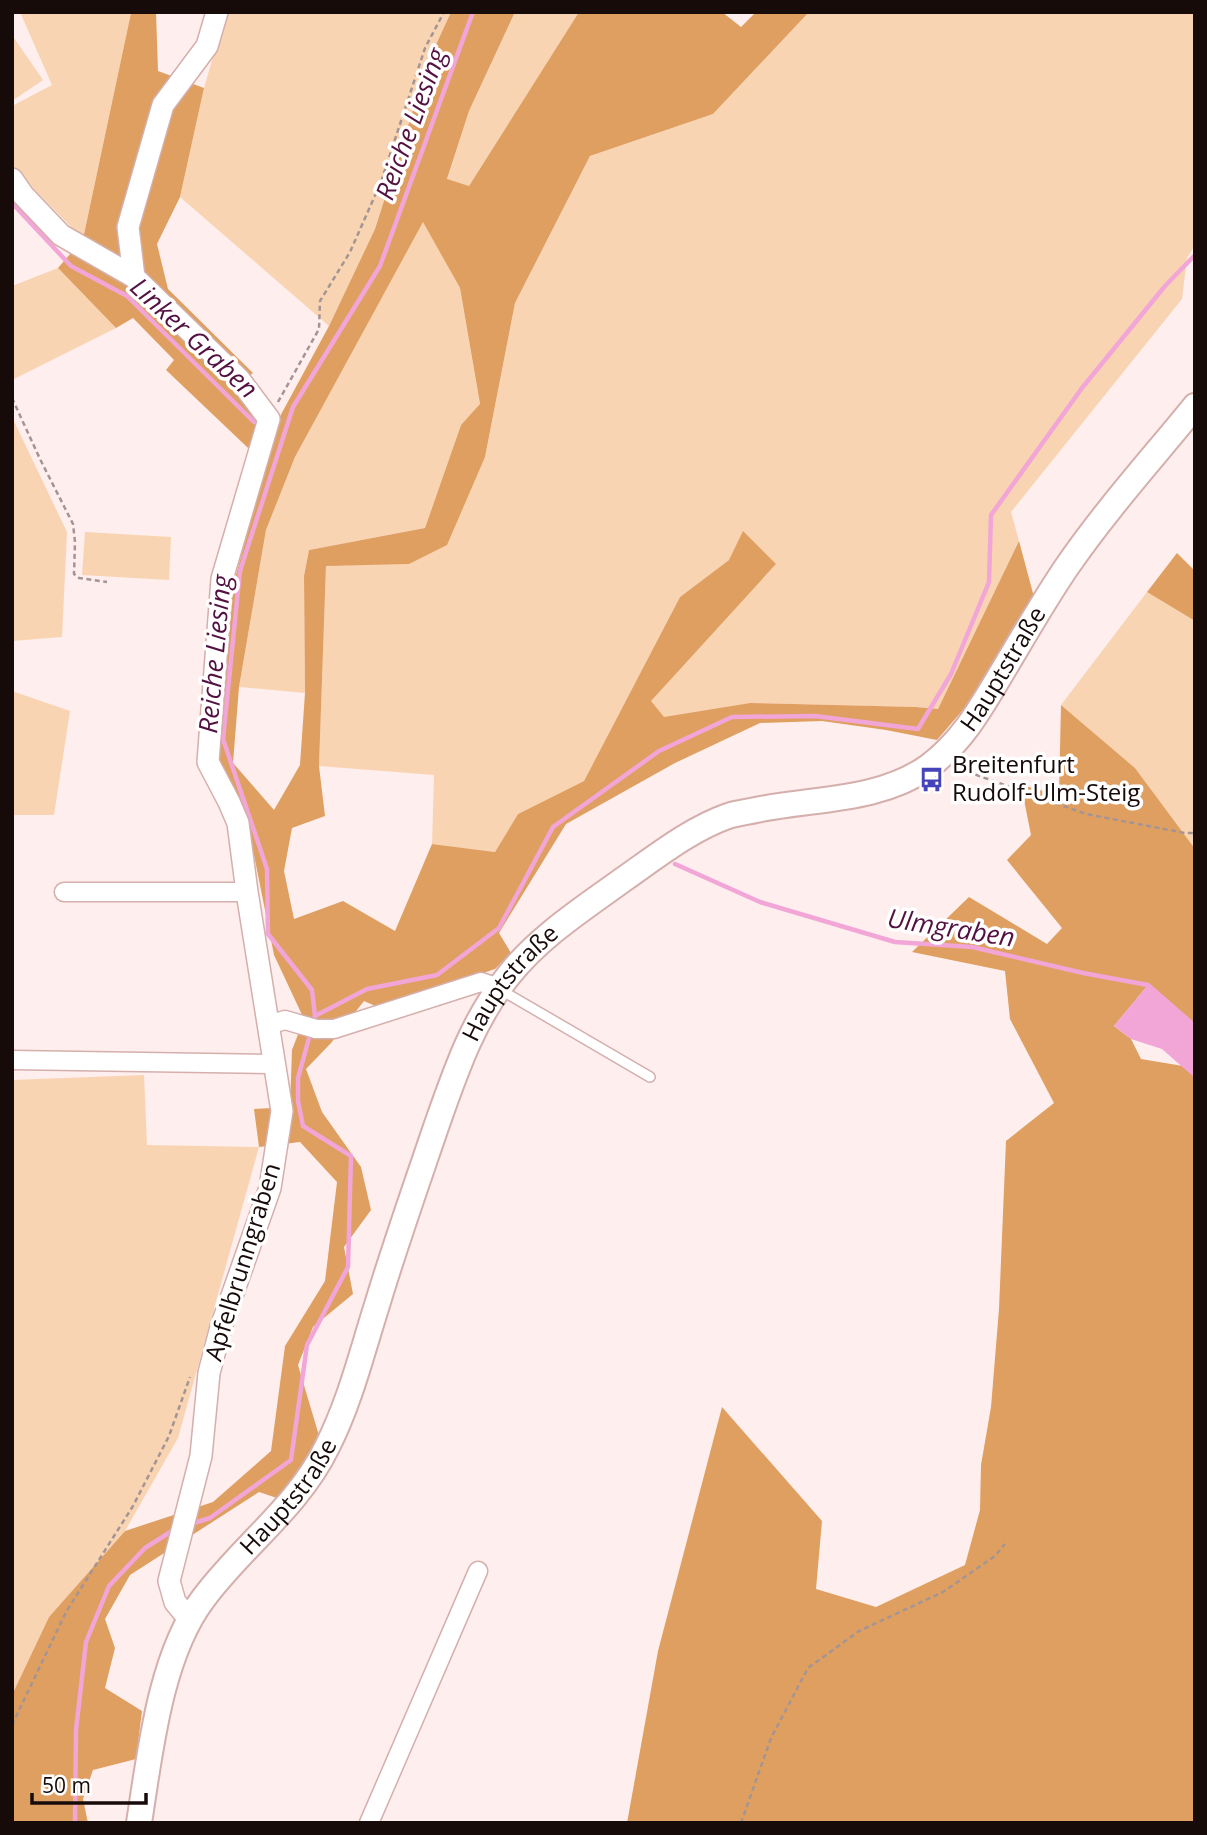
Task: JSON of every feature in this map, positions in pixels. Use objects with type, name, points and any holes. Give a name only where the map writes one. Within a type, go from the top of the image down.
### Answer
[{"type":"main road","name":"Hauptstraße","points":[[139,1823],[167,1674],[189,1619],[220,1578],[303,1487],[327,1448],[346,1401],[449,1089],[489,1002],[516,966],[550,934],[678,841],[729,815],[878,790],[925,769],[945,753],[982,710],[1065,570],[1097,525],[1195,406]]},
{"type":"street","points":[[134,277],[128,227],[163,105],[207,46],[217,12]]},
{"type":"street","points":[[12,179],[23,195],[61,235],[134,277],[239,379],[269,419]]},
{"type":"street","name":"Apfelbrunngraben","points":[[189,1619],[175,1602],[169,1581],[201,1456],[209,1373],[218,1338],[270,1188],[282,1111],[238,823],[208,762],[222,579],[269,419]]},
{"type":"street","points":[[64,892],[247,892]]},
{"type":"street","points":[[268,1025],[285,1020],[316,1029],[334,1029],[481,982],[499,989]]},
{"type":"street","points":[[12,1060],[274,1064]]},
{"type":"street","points":[[369,1823],[478,1571]]},
{"type":"lane","points":[[499,989],[650,1077]]},
{"type":"path","points":[[269,419],[319,329],[320,301],[350,252],[381,182],[425,48],[444,12]]},
{"type":"path","points":[[12,398],[73,524],[74,574],[79,578],[107,582]]},
{"type":"path","points":[[945,753],[971,773],[1086,814],[1185,834],[1195,833]]},
{"type":"path","points":[[12,1726],[66,1612],[133,1506],[169,1436],[191,1374]]},
{"type":"path","points":[[741,1823],[771,1738],[807,1668],[859,1631],[943,1592],[995,1556],[1005,1544]]},
{"type":"shaded area","points":[[20,12],[131,13],[83,239],[12,167],[12,106],[52,85]]},
{"type":"shaded area","points":[[156,12],[158,71],[204,88],[180,197],[157,244],[168,289],[253,373],[236,386],[278,420],[329,326],[375,229],[429,60],[451,12],[515,12],[469,111],[447,179],[469,186],[579,12],[722,12],[741,27],[756,12],[809,12],[713,114],[590,156],[515,303],[485,457],[447,545],[409,564],[326,566],[319,766],[325,816],[292,828],[284,871],[294,919],[343,901],[395,931],[432,844],[495,852],[518,814],[584,781],[680,597],[729,560],[743,531],[776,564],[651,701],[664,717],[750,703],[938,709],[1019,541],[1034,597],[974,697],[937,740],[822,721],[760,723],[675,763],[566,824],[499,933],[511,953],[495,969],[380,1008],[364,1001],[331,1043],[306,1069],[322,1112],[361,1167],[371,1210],[344,1247],[353,1294],[313,1327],[298,1365],[320,1439],[303,1476],[277,1498],[259,1492],[130,1575],[105,1619],[115,1648],[105,1688],[142,1711],[136,1759],[93,1770],[83,1799],[88,1823],[12,1823],[12,1695],[49,1617],[125,1531],[213,1502],[271,1451],[285,1346],[325,1281],[337,1182],[300,1142],[259,1147],[254,1109],[290,1107],[292,1050],[304,1019],[274,955],[251,840],[213,761],[225,615],[266,465],[166,370],[174,360],[133,318],[116,328],[58,268],[83,239],[131,13]],"holes":[[[423,222],[460,288],[480,404],[461,425],[425,528],[309,550],[304,576],[305,693],[300,765],[274,810],[233,763],[239,687],[266,530],[295,457]]]},
{"type":"shaded area","points":[[226,12],[451,12],[429,60],[375,229],[329,326],[180,197],[204,88]]},
{"type":"shaded area","points":[[515,12],[579,12],[469,186],[447,180],[469,111]]},
{"type":"shaded area","points":[[809,12],[1195,12],[1195,245],[1187,258],[1182,299],[1011,512],[1019,541],[938,709],[750,703],[664,718],[650,701],[776,564],[729,560],[680,597],[584,781],[518,814],[495,852],[432,844],[434,775],[319,766],[326,565],[409,564],[485,457],[515,303],[590,156],[713,114]]},
{"type":"shaded area","points":[[12,35],[43,80],[12,101]]},
{"type":"shaded area","points":[[423,221],[460,288],[480,405],[461,425],[425,528],[309,550],[304,576],[305,693],[239,687],[266,530],[295,457]]},
{"type":"shaded area","points":[[58,268],[116,328],[12,380],[12,286]]},
{"type":"shaded area","points":[[12,417],[67,532],[62,637],[12,641]]},
{"type":"shaded area","points":[[85,532],[171,537],[169,580],[82,575]]},
{"type":"shaded area","points":[[1177,553],[1195,571],[1195,621],[1147,592]]},
{"type":"shaded area","points":[[1147,592],[1195,621],[1195,851],[1135,768],[1061,705]]},
{"type":"shaded area","points":[[12,691],[70,711],[54,815],[12,815]]},
{"type":"shaded area","points":[[1061,705],[1135,768],[1195,849],[1195,1026],[1148,985],[1114,1026],[1131,1039],[1141,1059],[1195,1068],[1195,1823],[627,1823],[658,1651],[722,1407],[822,1521],[816,1589],[876,1607],[965,1565],[980,1510],[981,1465],[991,1407],[999,1309],[1006,1141],[1054,1103],[1010,1019],[1005,971],[912,952],[969,897],[1047,944],[1062,928],[1007,860],[1031,835],[1021,785],[1059,795]]},
{"type":"shaded area","points":[[1148,985],[1195,1026],[1195,1078],[1162,1049],[1131,1039],[1114,1026]]},
{"type":"shaded area","points":[[144,1075],[147,1145],[259,1147],[178,1438],[125,1531],[49,1617],[12,1695],[12,1080]]},
{"type":"waterway","name":"Reiche Liesing","points":[[313,1023],[315,1016],[312,990],[268,934],[267,869],[223,739],[240,571],[293,407],[380,266],[473,12]]},
{"type":"waterway","name":"Linker Graben","points":[[12,203],[71,266],[127,296],[254,422]]},
{"type":"waterway","points":[[315,1016],[367,989],[437,975],[499,928],[553,827],[659,751],[732,717],[815,716],[918,729],[951,674],[989,582],[991,515],[1082,388],[1165,286],[1195,255]]},
{"type":"waterway","name":"Ulmgraben","points":[[675,864],[760,902],[895,942],[972,947],[1148,985],[1195,1026]]},
{"type":"waterway","name":"Reiche Liesing","points":[[191,1524],[210,1518],[291,1460],[307,1345],[348,1267],[351,1156],[303,1126],[298,1101],[298,1078],[311,1031]]},
{"type":"waterway","name":"Reiche Liesing","points":[[75,1823],[76,1730],[86,1642],[109,1586],[145,1548],[175,1529]]},
{"type":"place","name":"Breitenfurt Rudolf-Ulm-Steig","points":[[932,779]]}]
